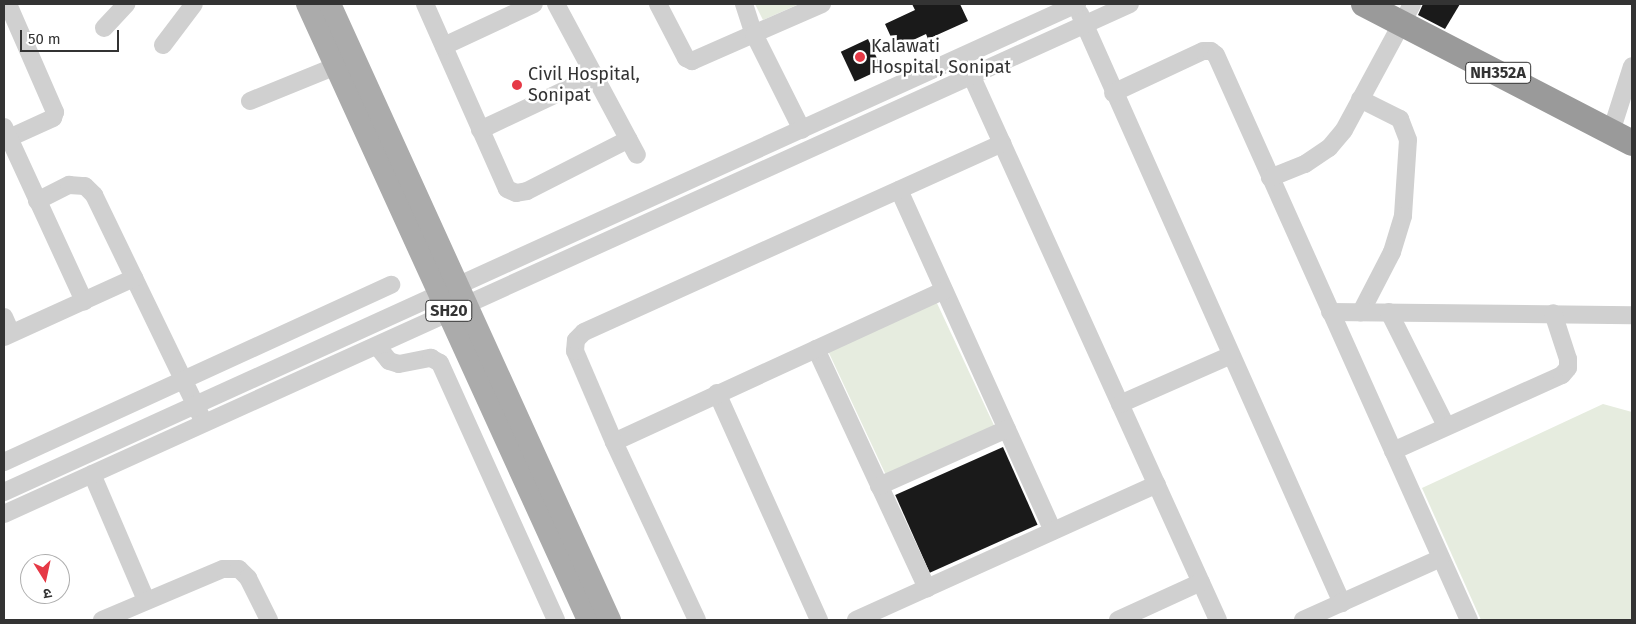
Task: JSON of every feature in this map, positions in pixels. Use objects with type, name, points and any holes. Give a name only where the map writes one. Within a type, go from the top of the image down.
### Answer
[{"type":"highway","name":"NH352A","points":[[1364,4],[1406,13],[1622,137]]},
{"type":"main road","name":"SH20","points":[[307,4],[610,620]]},
{"type":"main road","name":"SH20","points":[[330,4],[588,620]]},
{"type":"street","points":[[8,4],[55,112],[53,118],[6,133],[84,301]]},
{"type":"street","points":[[104,28],[126,4]]},
{"type":"street","points":[[425,4],[502,182],[507,189],[516,193],[527,191],[633,147],[556,4]]},
{"type":"street","points":[[444,46],[534,4]]},
{"type":"street","points":[[658,4],[686,58],[692,61],[822,4]]},
{"type":"street","points":[[744,4],[754,34],[802,130]]},
{"type":"street","points":[[4,514],[377,346],[454,300],[802,130],[1077,4],[1083,25],[1113,93],[1342,603]]},
{"type":"street","points":[[4,492],[196,405],[454,300],[971,76],[1130,4]]},
{"type":"street","points":[[163,45],[186,7]]},
{"type":"street","points":[[1270,178],[1305,164],[1329,148],[1344,130],[1406,13]]},
{"type":"street","points":[[1113,93],[1203,51],[1211,51],[1216,56],[1469,620]]},
{"type":"street","points":[[962,56],[1218,620]]},
{"type":"street","points":[[250,101],[336,66]]},
{"type":"street","points":[[1622,137],[1632,66]]},
{"type":"street","points":[[480,130],[595,76]]},
{"type":"street","points":[[1360,99],[1400,119],[1408,140],[1403,216],[1392,252],[1361,312]]},
{"type":"street","points":[[697,620],[614,442],[575,352],[576,340],[584,332],[1002,143]]},
{"type":"street","points":[[37,201],[69,186],[85,186],[94,195],[205,423]]},
{"type":"street","points":[[899,190],[1053,531]]},
{"type":"street","points":[[4,317],[7,335],[134,278]]},
{"type":"street","points":[[4,462],[184,382],[391,285]]},
{"type":"street","points":[[614,442],[944,290]]},
{"type":"street","points":[[1330,312],[1554,312],[1632,315]]},
{"type":"street","points":[[1389,312],[1446,426]]},
{"type":"street","points":[[1393,451],[1562,375],[1568,368],[1568,359],[1554,312]]},
{"type":"street","points":[[377,346],[389,361],[400,364],[431,358],[440,363],[556,620]]},
{"type":"street","points":[[816,348],[927,588]]},
{"type":"street","points":[[1120,404],[1231,355]]},
{"type":"street","points":[[717,393],[819,620]]},
{"type":"street","points":[[879,486],[1007,428]]},
{"type":"street","points":[[92,474],[146,600]]},
{"type":"street","points":[[856,620],[1156,484]]},
{"type":"street","points":[[1304,620],[1441,558]]},
{"type":"street","points":[[102,620],[121,616],[146,600],[223,569],[239,569],[248,578],[269,620]]},
{"type":"street","points":[[1118,620],[1201,582]]},
{"type":"shaded area","points":[[755,4],[799,4],[763,20]]},
{"type":"shaded area","points":[[936,301],[994,426],[886,476],[828,351]]},
{"type":"shaded area","points":[[1603,404],[1632,412],[1632,620],[1481,620],[1422,488]]},
{"type":"building","points":[[912,4],[960,4],[968,21],[928,39],[926,34],[896,48],[885,24],[915,10]]},
{"type":"building","points":[[1423,4],[1460,4],[1445,29],[1418,15]]},
{"type":"building","points":[[868,39],[882,69],[855,82],[841,52]]},
{"type":"building","points":[[1003,447],[1038,525],[930,573],[895,495]]},
{"type":"place","name":"Kalawati Hospital, Sonipat","points":[[860,57]]},
{"type":"place","name":"Civil Hospital, Sonipat","points":[[517,85]]}]
